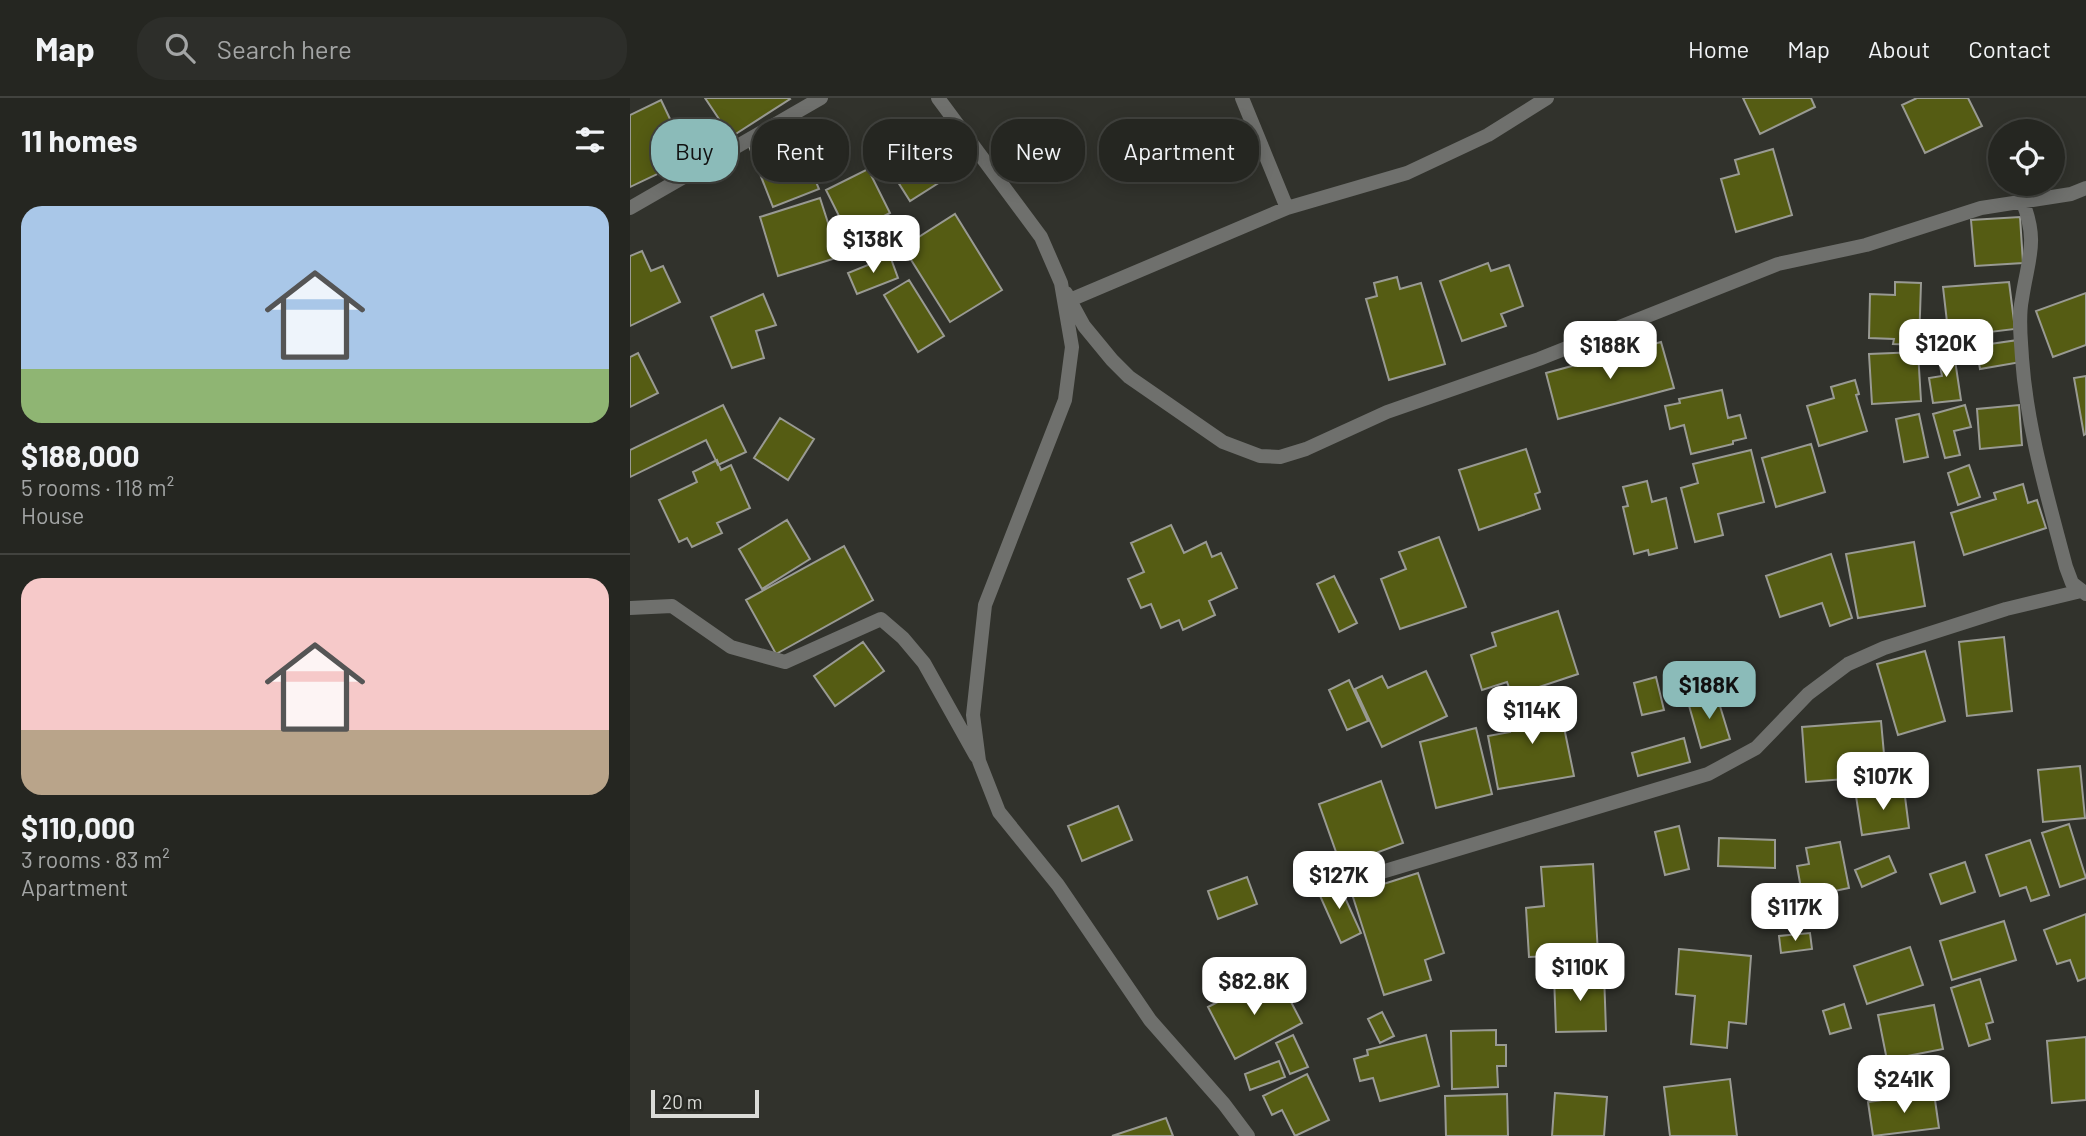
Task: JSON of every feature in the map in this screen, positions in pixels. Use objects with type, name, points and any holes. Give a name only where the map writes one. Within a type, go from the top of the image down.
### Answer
[{"type":"street","points":[[630,208],[821,98]]},
{"type":"street","points":[[938,98],[1041,237],[1084,326],[1112,360],[1129,377],[1223,442],[1260,456],[1280,457],[1306,449],[1387,412],[1539,359],[1778,264],[1866,245],[1970,211],[2022,200],[2071,194],[2086,188]]},
{"type":"street","points":[[1242,98],[1287,208]]},
{"type":"street","points":[[1070,300],[1287,208],[1407,173],[1488,135],[1547,98]]},
{"type":"street","points":[[2022,200],[2032,230],[2020,319],[2027,407],[2066,567],[2072,583],[2083,593]]},
{"type":"street","points":[[979,761],[973,715],[985,605],[1065,400],[1072,347],[1061,283]]},
{"type":"street","points":[[1355,880],[1708,774],[1756,748],[1808,694],[1848,664],[1884,648],[2006,609],[2083,593]]},
{"type":"street","points":[[630,608],[672,606],[731,646],[785,662],[881,619],[903,638],[924,663],[963,737],[979,761],[999,812],[1058,885],[1150,1020],[1224,1104],[1248,1136]]},
{"type":"building","points":[[705,98],[790,99],[759,119],[752,119],[752,123],[738,132],[738,119],[719,119]]},
{"type":"building","points":[[1743,98],[1811,98],[1815,107],[1760,134]]},
{"type":"building","points":[[1917,98],[1968,98],[1982,126],[1925,153],[1902,105]]},
{"type":"building","points":[[661,100],[670,119],[651,119],[651,177],[630,187],[630,115]]},
{"type":"building","points":[[752,139],[752,154],[747,141]]},
{"type":"building","points":[[1773,149],[1792,215],[1736,232],[1721,179],[1739,174],[1735,160]]},
{"type":"building","points":[[863,172],[863,182],[874,182],[890,213],[848,234],[826,190],[842,182],[849,182],[849,178]]},
{"type":"building","points":[[763,182],[816,182],[819,189],[773,207]]},
{"type":"building","points":[[898,182],[940,182],[910,201]]},
{"type":"building","points":[[820,198],[839,257],[778,276],[760,217]]},
{"type":"building","points":[[955,214],[1002,290],[950,322],[903,247]]},
{"type":"building","points":[[2020,217],[2023,263],[1975,266],[1971,220]]},
{"type":"building","points":[[642,251],[651,271],[663,266],[680,302],[630,326],[630,256]]},
{"type":"building","points":[[890,256],[898,278],[857,294],[848,273]]},
{"type":"building","points":[[1488,263],[1491,271],[1509,265],[1523,306],[1501,314],[1506,326],[1462,341],[1440,281]]},
{"type":"building","points":[[1397,277],[1400,289],[1421,283],[1445,364],[1389,380],[1366,299],[1377,296],[1374,283]]},
{"type":"building","points":[[909,280],[944,336],[918,352],[884,295]]},
{"type":"building","points":[[1895,282],[1921,283],[1919,345],[1893,344],[1894,339],[1869,338],[1870,294],[1895,295]]},
{"type":"building","points":[[2009,282],[2015,329],[1965,335],[1963,321],[1947,322],[1943,287]]},
{"type":"building","points":[[2086,293],[2086,345],[2053,357],[2036,311]]},
{"type":"building","points":[[763,294],[776,325],[756,331],[764,358],[732,368],[711,317]]},
{"type":"building","points":[[2018,340],[2021,362],[1980,369],[1976,346]]},
{"type":"building","points":[[1661,342],[1674,388],[1558,419],[1546,373]]},
{"type":"building","points":[[1953,347],[1961,400],[1933,403],[1929,378],[1942,376],[1937,350]]},
{"type":"building","points":[[1918,352],[1921,401],[1872,404],[1869,354]]},
{"type":"building","points":[[638,353],[658,393],[630,407],[630,357]]},
{"type":"building","points":[[2086,376],[2086,434],[2084,435],[2074,378]]},
{"type":"building","points":[[1855,380],[1859,394],[1856,395],[1867,431],[1819,446],[1807,406],[1834,398],[1831,387]]},
{"type":"building","points":[[1722,390],[1728,418],[1740,415],[1746,438],[1733,441],[1733,444],[1691,454],[1684,425],[1670,429],[1665,406],[1680,403],[1679,399]]},
{"type":"building","points":[[723,405],[746,452],[718,465],[706,440],[630,477],[630,450]]},
{"type":"building","points":[[1965,405],[1971,427],[1954,431],[1960,455],[1945,458],[1933,414]]},
{"type":"building","points":[[2019,405],[2022,445],[1980,449],[1977,409]]},
{"type":"building","points":[[1919,414],[1928,457],[1904,462],[1896,419]]},
{"type":"building","points":[[780,418],[814,439],[788,480],[754,458]]},
{"type":"building","points":[[1811,444],[1825,492],[1776,507],[1762,458]]},
{"type":"building","points":[[1526,449],[1540,492],[1535,494],[1540,509],[1479,530],[1459,470]]},
{"type":"building","points":[[1751,450],[1764,502],[1718,514],[1723,535],[1695,542],[1681,488],[1698,483],[1693,464]]},
{"type":"building","points":[[717,460],[721,470],[731,465],[750,508],[717,523],[722,533],[692,547],[687,538],[679,542],[659,500],[697,482],[693,472]]},
{"type":"building","points":[[1969,465],[1980,497],[1958,505],[1948,473]]},
{"type":"building","points":[[1647,481],[1652,502],[1666,498],[1677,548],[1649,555],[1648,550],[1634,554],[1623,507],[1628,506],[1623,487]]},
{"type":"building","points":[[2023,484],[2028,503],[2037,500],[2046,528],[1964,555],[1951,513],[1996,499],[1994,493]]},
{"type":"building","points":[[787,520],[810,559],[762,589],[739,549]]},
{"type":"building","points":[[1171,525],[1184,553],[1206,542],[1212,557],[1221,553],[1237,588],[1209,601],[1215,615],[1183,630],[1179,620],[1161,628],[1151,604],[1141,608],[1128,579],[1144,572],[1131,543]]},
{"type":"building","points":[[1439,537],[1466,607],[1400,629],[1381,579],[1406,569],[1399,552]]},
{"type":"building","points":[[1914,542],[1925,606],[1858,618],[1846,554]]},
{"type":"building","points":[[844,546],[873,600],[776,654],[746,600]]},
{"type":"building","points":[[1831,554],[1852,618],[1830,626],[1822,603],[1780,617],[1766,576]]},
{"type":"building","points":[[1334,576],[1357,623],[1339,632],[1317,584]]},
{"type":"building","points":[[1558,611],[1578,674],[1512,696],[1507,682],[1482,690],[1471,655],[1496,646],[1492,633]]},
{"type":"building","points":[[2004,637],[2012,711],[1967,716],[1959,642]]},
{"type":"building","points":[[863,642],[884,671],[835,706],[814,676]]},
{"type":"building","points":[[1925,651],[1945,721],[1898,735],[1877,664]]},
{"type":"building","points":[[1426,671],[1447,716],[1382,747],[1355,689],[1382,676],[1388,688]]},
{"type":"building","points":[[1656,677],[1664,710],[1642,715],[1634,683]]},
{"type":"building","points":[[1349,680],[1368,721],[1347,730],[1329,690]]},
{"type":"building","points":[[1716,693],[1730,739],[1701,748],[1688,702]]},
{"type":"building","points":[[1558,698],[1574,776],[1498,789],[1488,736],[1510,732],[1505,707]]},
{"type":"building","points":[[1881,721],[1886,776],[1806,782],[1802,727]]},
{"type":"building","points":[[1476,728],[1492,794],[1436,808],[1420,742]]},
{"type":"building","points":[[1684,738],[1690,762],[1638,776],[1632,753]]},
{"type":"building","points":[[2080,766],[2085,818],[2043,822],[2038,770]]},
{"type":"building","points":[[1381,781],[1403,843],[1341,866],[1319,804]]},
{"type":"building","points":[[1904,789],[1909,828],[1862,835],[1856,796]]},
{"type":"building","points":[[1118,806],[1132,840],[1082,861],[1068,826]]},
{"type":"building","points":[[2069,824],[2086,878],[2060,887],[2042,833]]},
{"type":"building","points":[[1679,826],[1689,869],[1665,875],[1655,832]]},
{"type":"building","points":[[1719,838],[1775,840],[1775,868],[1718,866]]},
{"type":"building","points":[[2030,840],[2049,895],[2031,901],[2026,887],[2000,896],[1986,855]]},
{"type":"building","points":[[1840,842],[1849,888],[1815,895],[1814,892],[1802,894],[1797,866],[1809,864],[1806,848]]},
{"type":"building","points":[[1889,856],[1896,872],[1862,887],[1855,870]]},
{"type":"building","points":[[1965,862],[1975,892],[1941,904],[1930,874]]},
{"type":"building","points":[[1593,864],[1598,954],[1529,957],[1526,908],[1544,906],[1541,867]]},
{"type":"building","points":[[1418,873],[1444,953],[1425,960],[1431,980],[1384,995],[1352,894]]},
{"type":"building","points":[[1247,877],[1257,904],[1218,919],[1208,891]]},
{"type":"building","points":[[1337,880],[1361,933],[1341,943],[1317,889]]},
{"type":"building","points":[[2086,914],[2086,978],[2078,981],[2070,960],[2057,964],[2044,930]]},
{"type":"building","points":[[2004,921],[2016,960],[1952,980],[1940,941]]},
{"type":"building","points":[[1810,933],[1812,949],[1781,953],[1779,936]]},
{"type":"building","points":[[1910,947],[1923,985],[1867,1004],[1854,966]]},
{"type":"building","points":[[1679,949],[1751,956],[1746,1024],[1729,1022],[1727,1048],[1691,1044],[1695,996],[1676,994]]},
{"type":"building","points":[[1604,973],[1606,1031],[1556,1032],[1554,975]]},
{"type":"building","points":[[1279,979],[1302,1023],[1235,1059],[1208,1007],[1256,982],[1260,989]]},
{"type":"building","points":[[1980,979],[1993,1022],[1986,1024],[1990,1039],[1969,1046],[1951,988]]},
{"type":"building","points":[[1844,1004],[1851,1028],[1830,1034],[1823,1011]]},
{"type":"building","points":[[1934,1005],[1943,1049],[1887,1060],[1878,1015]]},
{"type":"building","points":[[1382,1012],[1394,1036],[1380,1043],[1368,1019]]},
{"type":"building","points":[[1496,1030],[1496,1045],[1506,1045],[1506,1066],[1497,1066],[1498,1087],[1452,1089],[1451,1031]]},
{"type":"building","points":[[1293,1035],[1308,1067],[1290,1074],[1276,1043]]},
{"type":"building","points":[[1426,1035],[1439,1086],[1380,1101],[1373,1078],[1360,1081],[1354,1059],[1368,1055],[1367,1050]]},
{"type":"building","points":[[2086,1037],[2086,1100],[2052,1103],[2047,1041]]},
{"type":"building","points":[[1279,1061],[1285,1077],[1250,1090],[1245,1074]]},
{"type":"building","points":[[1307,1074],[1329,1120],[1295,1136],[1282,1110],[1272,1115],[1263,1096]]},
{"type":"building","points":[[1730,1079],[1737,1136],[1670,1136],[1664,1087]]},
{"type":"building","points":[[1555,1093],[1607,1097],[1604,1136],[1552,1136]]},
{"type":"building","points":[[1934,1093],[1939,1128],[1873,1136],[1868,1102]]},
{"type":"building","points":[[1507,1094],[1508,1136],[1446,1136],[1445,1096]]},
{"type":"building","points":[[1166,1118],[1173,1136],[1112,1136]]}]
